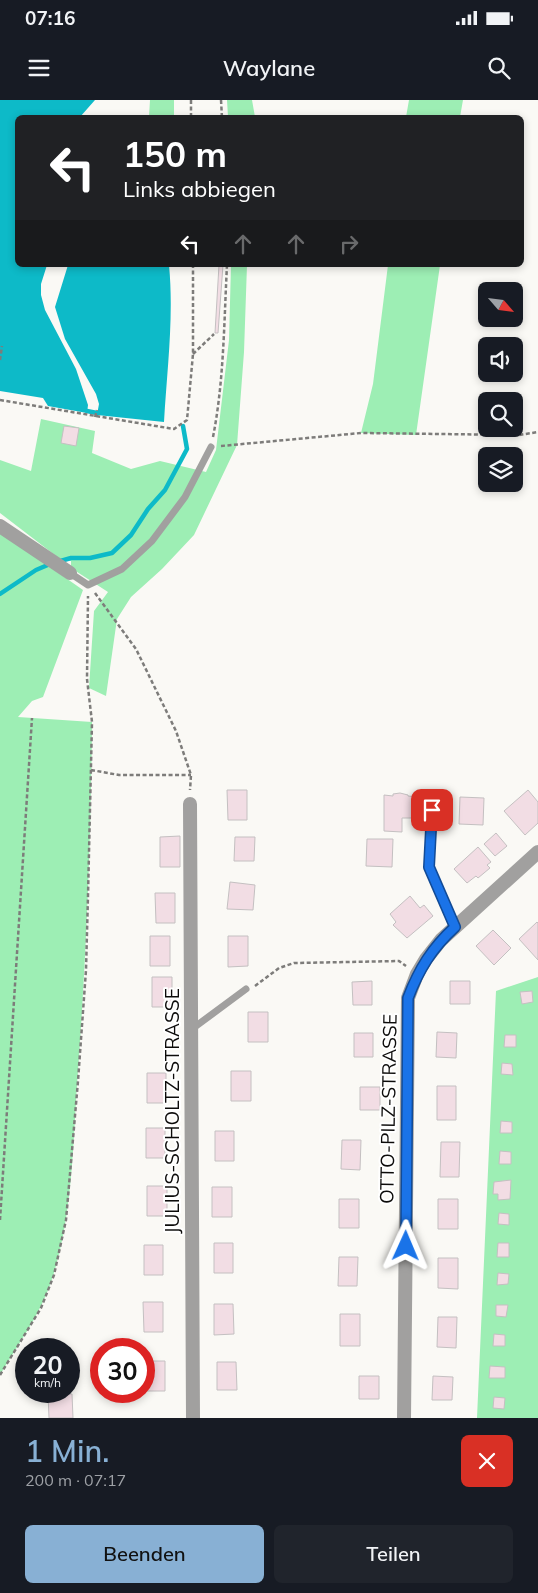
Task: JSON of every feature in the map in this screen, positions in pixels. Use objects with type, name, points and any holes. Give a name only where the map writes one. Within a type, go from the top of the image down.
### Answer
[{"type":"street","points":[[0,526],[70,573]]},
{"type":"street","name":"JULIUS-SCHOLTZ-STRASSE","points":[[190,804],[192,1418]]},
{"type":"street","name":"OTTO-PILZ-STRASSE","points":[[404,1418],[408,998],[426,959],[441,940],[538,852]]},
{"type":"lane","points":[[70,573],[88,585],[122,569],[152,541],[185,498],[211,447]]},
{"type":"lane","points":[[432,810],[429,867],[455,927]]},
{"type":"lane","points":[[191,1030],[246,989]]},
{"type":"path","points":[[191,100],[191,115]]},
{"type":"path","points":[[221,100],[222,115]]},
{"type":"path","points":[[0,400],[174,429],[187,420],[193,354],[193,267]]},
{"type":"path","points":[[227,267],[224,339],[216,423],[211,447],[361,433],[519,436],[538,432]]},
{"type":"path","points":[[193,354],[214,334]]},
{"type":"path","points":[[0,360],[2,346]]},
{"type":"path","points":[[95,416],[97,410]]},
{"type":"path","points":[[0,1375],[41,1308],[54,1275],[66,1220],[86,970],[92,722],[87,679],[89,644],[88,585]]},
{"type":"path","points":[[88,585],[136,648],[176,731],[191,776],[190,804]]},
{"type":"path","points":[[0,1220],[32,718]]},
{"type":"path","points":[[91,770],[119,775],[191,776]]},
{"type":"path","points":[[246,989],[251,988],[279,968],[294,963],[399,961],[418,974]]},
{"type":"green space","points":[[150,100],[174,100],[174,115],[149,115]]},
{"type":"green space","points":[[227,100],[252,100],[255,115],[228,115]]},
{"type":"green space","points":[[409,100],[463,100],[460,115],[406,115]]},
{"type":"green space","points":[[231,267],[247,267],[244,352],[237,445],[194,535],[162,569],[131,597],[117,619],[106,696],[89,688],[94,611],[108,592],[71,568],[71,561],[60,559],[0,513],[0,460],[31,471],[41,419],[95,431],[92,453],[131,469],[160,461],[206,472],[216,450],[229,340]]},
{"type":"green space","points":[[388,267],[440,267],[416,435],[361,433],[373,384]]},
{"type":"green space","points":[[0,532],[83,590],[43,697],[32,701],[18,717],[92,722],[85,949],[73,1157],[68,1206],[59,1253],[43,1302],[23,1338],[15,1338],[15,1351],[0,1375]]},
{"type":"green space","points":[[538,977],[538,1418],[477,1418],[496,991]]},
{"type":"water","points":[[0,100],[95,100],[82,115],[15,115],[15,267],[46,267],[41,284],[41,295],[45,310],[76,369],[88,405],[87,413],[48,406],[43,398],[0,391]]},
{"type":"water","points":[[67,267],[169,267],[171,304],[164,422],[97,415],[99,404],[96,394],[65,339],[55,307]]},
{"type":"building","points":[[219,267],[223,267],[218,333],[215,333]]},
{"type":"building","points":[[64,426],[79,428],[76,446],[61,443]]},
{"type":"building","points":[[227,790],[247,790],[247,820],[228,820]]},
{"type":"building","points":[[528,790],[538,802],[538,823],[525,835],[504,811]]},
{"type":"building","points":[[400,793],[417,797],[416,818],[402,818],[402,832],[384,831],[384,795],[393,796],[393,794]]},
{"type":"building","points":[[460,797],[484,798],[483,825],[459,824]]},
{"type":"building","points":[[496,833],[507,846],[495,856],[484,844]]},
{"type":"building","points":[[180,836],[180,867],[160,867],[160,837]]},
{"type":"building","points":[[235,837],[255,837],[254,861],[234,861]]},
{"type":"building","points":[[367,839],[393,839],[392,867],[366,866]]},
{"type":"building","points":[[478,847],[491,862],[487,865],[490,868],[478,878],[476,876],[467,883],[454,869]]},
{"type":"building","points":[[230,882],[255,885],[253,910],[227,909]]},
{"type":"building","points":[[155,893],[175,893],[175,923],[156,923]]},
{"type":"building","points":[[410,896],[420,908],[424,905],[433,916],[407,938],[393,925],[396,922],[390,914]]},
{"type":"building","points":[[538,923],[538,960],[519,939]]},
{"type":"building","points":[[493,930],[511,948],[494,965],[476,946]]},
{"type":"building","points":[[150,936],[170,936],[170,966],[150,966]]},
{"type":"building","points":[[228,936],[248,936],[248,966],[228,967]]},
{"type":"building","points":[[152,977],[172,977],[172,1007],[152,1007]]},
{"type":"building","points":[[372,981],[372,1005],[353,1005],[352,982]]},
{"type":"building","points":[[450,981],[470,981],[470,1004],[450,1004]]},
{"type":"building","points":[[532,991],[533,1002],[522,1004],[520,992]]},
{"type":"building","points":[[248,1012],[268,1012],[268,1042],[248,1042]]},
{"type":"building","points":[[437,1032],[457,1033],[456,1058],[436,1057]]},
{"type":"building","points":[[354,1033],[373,1033],[373,1057],[354,1057]]},
{"type":"building","points":[[505,1035],[516,1035],[516,1047],[504,1047]]},
{"type":"building","points":[[502,1063],[512,1064],[513,1075],[501,1074]]},
{"type":"building","points":[[231,1071],[251,1071],[251,1101],[231,1101]]},
{"type":"building","points":[[147,1073],[166,1073],[166,1103],[147,1103]]},
{"type":"building","points":[[437,1086],[456,1086],[456,1120],[437,1120]]},
{"type":"building","points":[[360,1087],[380,1087],[380,1110],[360,1110]]},
{"type":"building","points":[[501,1121],[512,1122],[512,1133],[500,1133]]},
{"type":"building","points":[[146,1128],[165,1128],[165,1158],[146,1158]]},
{"type":"building","points":[[215,1131],[234,1131],[234,1161],[215,1161]]},
{"type":"building","points":[[342,1140],[361,1140],[360,1170],[341,1169]]},
{"type":"building","points":[[441,1142],[460,1142],[459,1177],[440,1177]]},
{"type":"building","points":[[500,1151],[511,1152],[511,1164],[499,1164]]},
{"type":"building","points":[[511,1180],[510,1199],[498,1200],[498,1194],[493,1194],[494,1182]]},
{"type":"building","points":[[147,1186],[167,1186],[167,1216],[147,1216]]},
{"type":"building","points":[[212,1187],[232,1187],[232,1217],[212,1217]]},
{"type":"building","points":[[339,1199],[359,1199],[359,1228],[339,1228]]},
{"type":"building","points":[[438,1199],[458,1199],[458,1229],[438,1229]]},
{"type":"building","points":[[499,1213],[509,1214],[509,1225],[498,1224]]},
{"type":"building","points":[[214,1243],[233,1243],[233,1273],[214,1273]]},
{"type":"building","points":[[498,1243],[509,1243],[509,1257],[497,1257]]},
{"type":"building","points":[[144,1245],[163,1245],[163,1275],[144,1275]]},
{"type":"building","points":[[339,1257],[358,1257],[357,1286],[338,1286]]},
{"type":"building","points":[[438,1258],[458,1258],[458,1289],[438,1288]]},
{"type":"building","points":[[498,1273],[509,1274],[508,1284],[497,1285]]},
{"type":"building","points":[[143,1302],[163,1302],[163,1332],[144,1332]]},
{"type":"building","points":[[214,1304],[233,1304],[234,1334],[214,1335]]},
{"type":"building","points":[[496,1305],[508,1305],[506,1317],[496,1316]]},
{"type":"building","points":[[340,1314],[360,1314],[360,1346],[340,1346]]},
{"type":"building","points":[[438,1317],[457,1317],[456,1348],[437,1347]]},
{"type":"building","points":[[494,1334],[505,1335],[505,1346],[493,1346]]},
{"type":"building","points":[[155,1361],[165,1361],[165,1391],[155,1391]]},
{"type":"building","points":[[217,1362],[236,1362],[237,1390],[217,1390]]},
{"type":"building","points":[[490,1366],[505,1367],[505,1378],[489,1378]]},
{"type":"building","points":[[359,1376],[379,1376],[379,1399],[359,1399]]},
{"type":"building","points":[[433,1376],[453,1377],[452,1400],[432,1400]]},
{"type":"building","points":[[494,1397],[505,1398],[504,1409],[493,1408]]},
{"type":"building","points":[[48,1403],[72,1403],[73,1418],[49,1418]]},
{"type":"waterway","points":[[87,411],[97,413]]},
{"type":"waterway","points":[[57,562],[71,558],[90,558],[112,553],[131,535],[148,509],[165,490],[187,449],[183,426]]},
{"type":"waterway","points":[[0,594],[36,570],[50,564]]},
{"type":"route","points":[[406,1246],[408,998],[426,959],[441,940],[455,927],[429,867],[432,810]]}]
